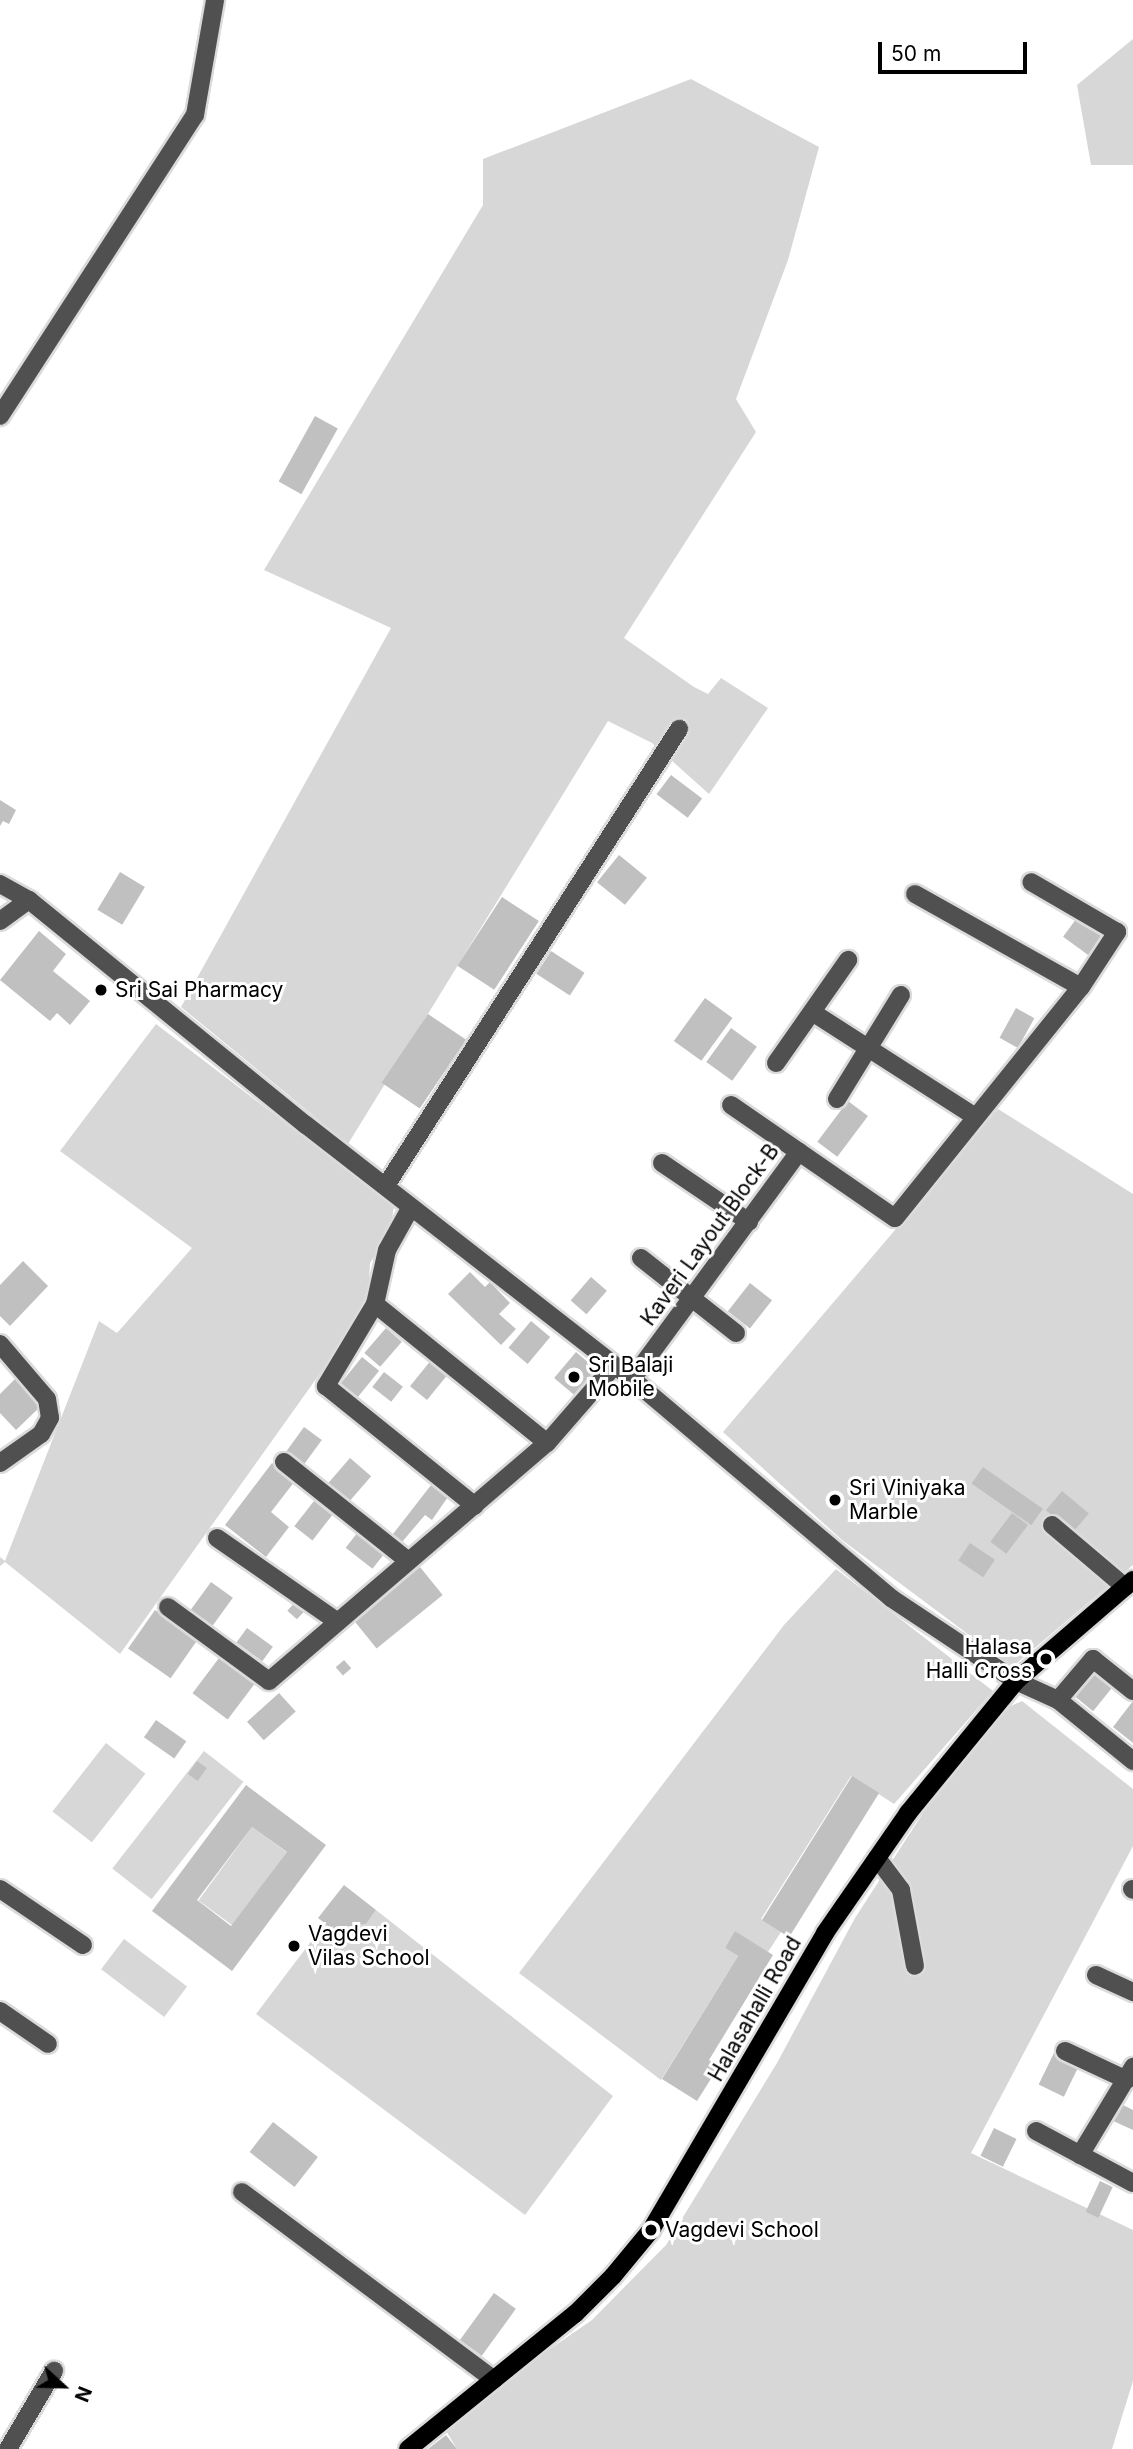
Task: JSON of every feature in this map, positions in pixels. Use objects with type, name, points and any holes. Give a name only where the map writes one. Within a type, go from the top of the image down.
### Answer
[{"type":"main road","name":"Halasahalli Road","points":[[408,2449],[580,2309],[651,2230],[825,1933],[877,1858],[1016,1681],[1129,1584]]},
{"type":"street","points":[[0,416],[195,115],[215,0]]},
{"type":"street","points":[[387,1184],[679,729]]},
{"type":"street","points":[[732,1105],[895,1217],[1081,987],[1117,932],[1031,883]]},
{"type":"street","points":[[0,884],[29,900],[306,1125],[387,1184],[411,1207],[632,1379],[891,1598],[1016,1681],[1058,1700],[1133,1761]]},
{"type":"street","points":[[915,894],[1081,987]]},
{"type":"street","points":[[0,921],[29,900]]},
{"type":"street","points":[[776,1063],[848,960]]},
{"type":"street","points":[[837,1099],[901,995]]},
{"type":"street","points":[[812,1012],[974,1116]]},
{"type":"street","name":"Kaveri Layout Block-B","points":[[632,1379],[799,1152]]},
{"type":"street","points":[[662,1163],[748,1222]]},
{"type":"street","points":[[411,1207],[387,1250],[375,1304],[326,1386],[475,1506]]},
{"type":"street","points":[[641,1258],[736,1333]]},
{"type":"street","points":[[375,1304],[547,1443]]},
{"type":"street","points":[[0,1343],[47,1399],[50,1418],[41,1434],[0,1463]]},
{"type":"street","points":[[168,1606],[269,1681],[407,1560],[475,1506],[547,1443],[614,1366]]},
{"type":"street","points":[[284,1462],[407,1560]]},
{"type":"street","points":[[1052,1525],[1129,1584]]},
{"type":"street","points":[[217,1538],[338,1622]]},
{"type":"street","points":[[1058,1700],[1093,1660],[1133,1691]]},
{"type":"street","points":[[877,1858],[901,1890],[915,1966]]},
{"type":"street","points":[[0,1889],[83,1945]]},
{"type":"street","points":[[1096,1975],[1133,1992]]},
{"type":"street","points":[[0,2011],[48,2044]]},
{"type":"street","points":[[1065,2051],[1130,2073],[1080,2155]]},
{"type":"street","points":[[1035,2131],[1133,2183]]},
{"type":"street","points":[[242,2192],[494,2380]]},
{"type":"street","points":[[8,2449],[54,2371]]},
{"type":"shaded area","points":[[1133,39],[1133,165],[1091,165],[1077,85]]},
{"type":"shaded area","points":[[691,79],[819,147],[788,260],[736,399],[756,432],[624,638],[708,694],[721,678],[768,708],[709,794],[652,743],[608,721],[348,1144],[181,1007],[391,628],[264,570],[483,205],[483,159]]},
{"type":"shaded area","points":[[156,1024],[394,1206],[390,1233],[370,1263],[368,1306],[120,1654],[5,1562],[0,1566],[0,1557],[5,1561],[99,1321],[117,1333],[192,1248],[60,1151]]},
{"type":"shaded area","points":[[998,1109],[1133,1194],[1133,1565],[1012,1667],[842,1540],[723,1432]]},
{"type":"shaded area","points":[[836,1569],[993,1691],[894,1804],[851,1776],[761,1919],[781,1932],[768,1952],[736,1932],[725,1948],[738,1956],[661,2080],[519,1973],[784,1625]]},
{"type":"shaded area","points":[[1022,1701],[1133,1789],[1133,1846],[971,2153],[1133,2230],[1133,2381],[1112,2449],[457,2449],[445,2429],[498,2385],[592,2320],[666,2245],[777,2063],[855,1918],[938,1790],[1006,1708]]},
{"type":"shaded area","points":[[106,1743],[145,1774],[92,1842],[52,1812]]},
{"type":"shaded area","points":[[204,1751],[243,1782],[152,1899],[112,1868]]},
{"type":"shaded area","points":[[252,1827],[287,1852],[233,1926],[199,1901]]},
{"type":"shaded area","points":[[376,1910],[613,2096],[525,2215],[256,2014],[325,1923],[332,1929],[366,1924]]},
{"type":"shaded area","points":[[124,1939],[187,1987],[164,2017],[101,1969]]},
{"type":"building","points":[[315,416],[338,429],[301,494],[279,482]]},
{"type":"building","points":[[671,775],[702,798],[688,818],[657,794]]},
{"type":"building","points":[[0,800],[16,810],[9,824],[3,821],[0,826]]},
{"type":"building","points":[[619,855],[647,878],[625,905],[597,882]]},
{"type":"building","points":[[120,872],[145,887],[122,925],[97,910]]},
{"type":"building","points":[[502,897],[539,921],[494,990],[457,966]]},
{"type":"building","points":[[1079,915],[1108,936],[1092,958],[1063,937]]},
{"type":"building","points":[[39,931],[66,954],[53,971],[90,1001],[70,1025],[57,1013],[50,1021],[0,980]]},
{"type":"building","points":[[551,951],[585,973],[570,995],[536,974]]},
{"type":"building","points":[[705,998],[733,1018],[701,1061],[674,1041]]},
{"type":"building","points":[[1016,1008],[1034,1018],[1018,1048],[1000,1038]]},
{"type":"building","points":[[428,1014],[466,1040],[420,1109],[382,1083]]},
{"type":"building","points":[[731,1028],[757,1047],[732,1081],[706,1062]]},
{"type":"building","points":[[848,1101],[868,1116],[837,1157],[817,1142]]},
{"type":"building","points":[[23,1261],[48,1286],[10,1326],[0,1316],[0,1285]]},
{"type":"building","points":[[470,1272],[485,1287],[490,1282],[510,1303],[499,1314],[516,1329],[501,1345],[448,1294]]},
{"type":"building","points":[[591,1277],[607,1291],[587,1314],[571,1300]]},
{"type":"building","points":[[750,1283],[772,1300],[750,1329],[728,1311]]},
{"type":"building","points":[[531,1321],[550,1337],[528,1364],[509,1348]]},
{"type":"building","points":[[386,1328],[402,1342],[380,1367],[364,1353]]},
{"type":"building","points":[[576,1352],[596,1369],[574,1395],[554,1378]]},
{"type":"building","points":[[362,1357],[379,1371],[358,1397],[341,1383]]},
{"type":"building","points":[[432,1359],[449,1373],[427,1400],[410,1386]]},
{"type":"building","points":[[384,1372],[403,1387],[391,1402],[372,1387]]},
{"type":"building","points":[[17,1377],[43,1404],[16,1430],[0,1413],[0,1394]]},
{"type":"building","points":[[304,1427],[322,1440],[303,1466],[285,1453]]},
{"type":"building","points":[[350,1458],[371,1476],[348,1503],[327,1484]]},
{"type":"building","points":[[272,1463],[295,1481],[271,1512],[289,1527],[266,1557],[225,1525]]},
{"type":"building","points":[[983,1467],[1043,1509],[1031,1525],[972,1483]]},
{"type":"building","points":[[435,1480],[452,1491],[432,1520],[425,1515],[402,1542],[393,1534]]},
{"type":"building","points":[[1062,1491],[1089,1513],[1073,1533],[1046,1510]]},
{"type":"building","points":[[314,1501],[332,1515],[312,1540],[294,1526]]},
{"type":"building","points":[[1012,1513],[1028,1525],[1006,1554],[990,1542]]},
{"type":"building","points":[[358,1532],[385,1553],[372,1569],[346,1548]]},
{"type":"building","points":[[970,1543],[995,1560],[983,1577],[958,1560]]},
{"type":"building","points":[[420,1567],[443,1595],[377,1648],[354,1620]]},
{"type":"building","points":[[211,1582],[233,1598],[212,1627],[190,1611]]},
{"type":"building","points":[[296,1601],[306,1610],[297,1619],[287,1611]]},
{"type":"building","points":[[155,1610],[198,1640],[171,1678],[128,1649]]},
{"type":"building","points":[[247,1628],[273,1647],[262,1661],[236,1643]]},
{"type":"building","points":[[222,1654],[257,1680],[228,1720],[193,1693]]},
{"type":"building","points":[[344,1660],[351,1668],[343,1676],[336,1667]]},
{"type":"building","points":[[1093,1670],[1113,1686],[1093,1711],[1073,1695]]},
{"type":"building","points":[[279,1693],[296,1712],[264,1740],[247,1722]]},
{"type":"building","points":[[1133,1701],[1133,1743],[1113,1727]]},
{"type":"building","points":[[156,1720],[186,1741],[174,1758],[144,1737]]},
{"type":"building","points":[[197,1761],[207,1768],[198,1781],[188,1774]]},
{"type":"building","points":[[852,1776],[879,1793],[789,1937],[762,1920]]},
{"type":"building","points":[[246,1785],[326,1845],[232,1971],[152,1911]],"holes":[[[252,1827],[287,1852],[231,1926],[197,1900]]]},
{"type":"building","points":[[344,1885],[376,1910],[366,1924],[332,1929],[318,1918]]},
{"type":"building","points":[[735,1931],[773,1955],[709,2060],[719,2066],[697,2101],[662,2079],[738,1956],[725,1948]]},
{"type":"building","points":[[1054,2053],[1079,2065],[1064,2097],[1039,2084]]},
{"type":"building","points":[[1119,2103],[1133,2110],[1133,2130],[1111,2120]]},
{"type":"building","points":[[273,2122],[318,2157],[295,2187],[250,2152]]},
{"type":"building","points":[[994,2128],[1016,2139],[1003,2167],[980,2156]]},
{"type":"building","points":[[1100,2181],[1113,2187],[1098,2218],[1086,2212]]},
{"type":"building","points":[[494,2293],[516,2309],[482,2356],[460,2340]]},
{"type":"building","points":[[446,2435],[457,2449],[428,2449]]},
{"type":"place","name":"Sri Sai Pharmacy","points":[[101,990]]},
{"type":"place","name":"Sri Balaji Mobile","points":[[574,1377]]},
{"type":"place","name":"Sri Viniyaka Marble","points":[[835,1500]]},
{"type":"place","name":"Halasa Halli Cross","points":[[1046,1659]]},
{"type":"place","name":"Vagdevi Vilas School","points":[[294,1946]]},
{"type":"place","name":"Vagdevi School","points":[[651,2230]]}]
